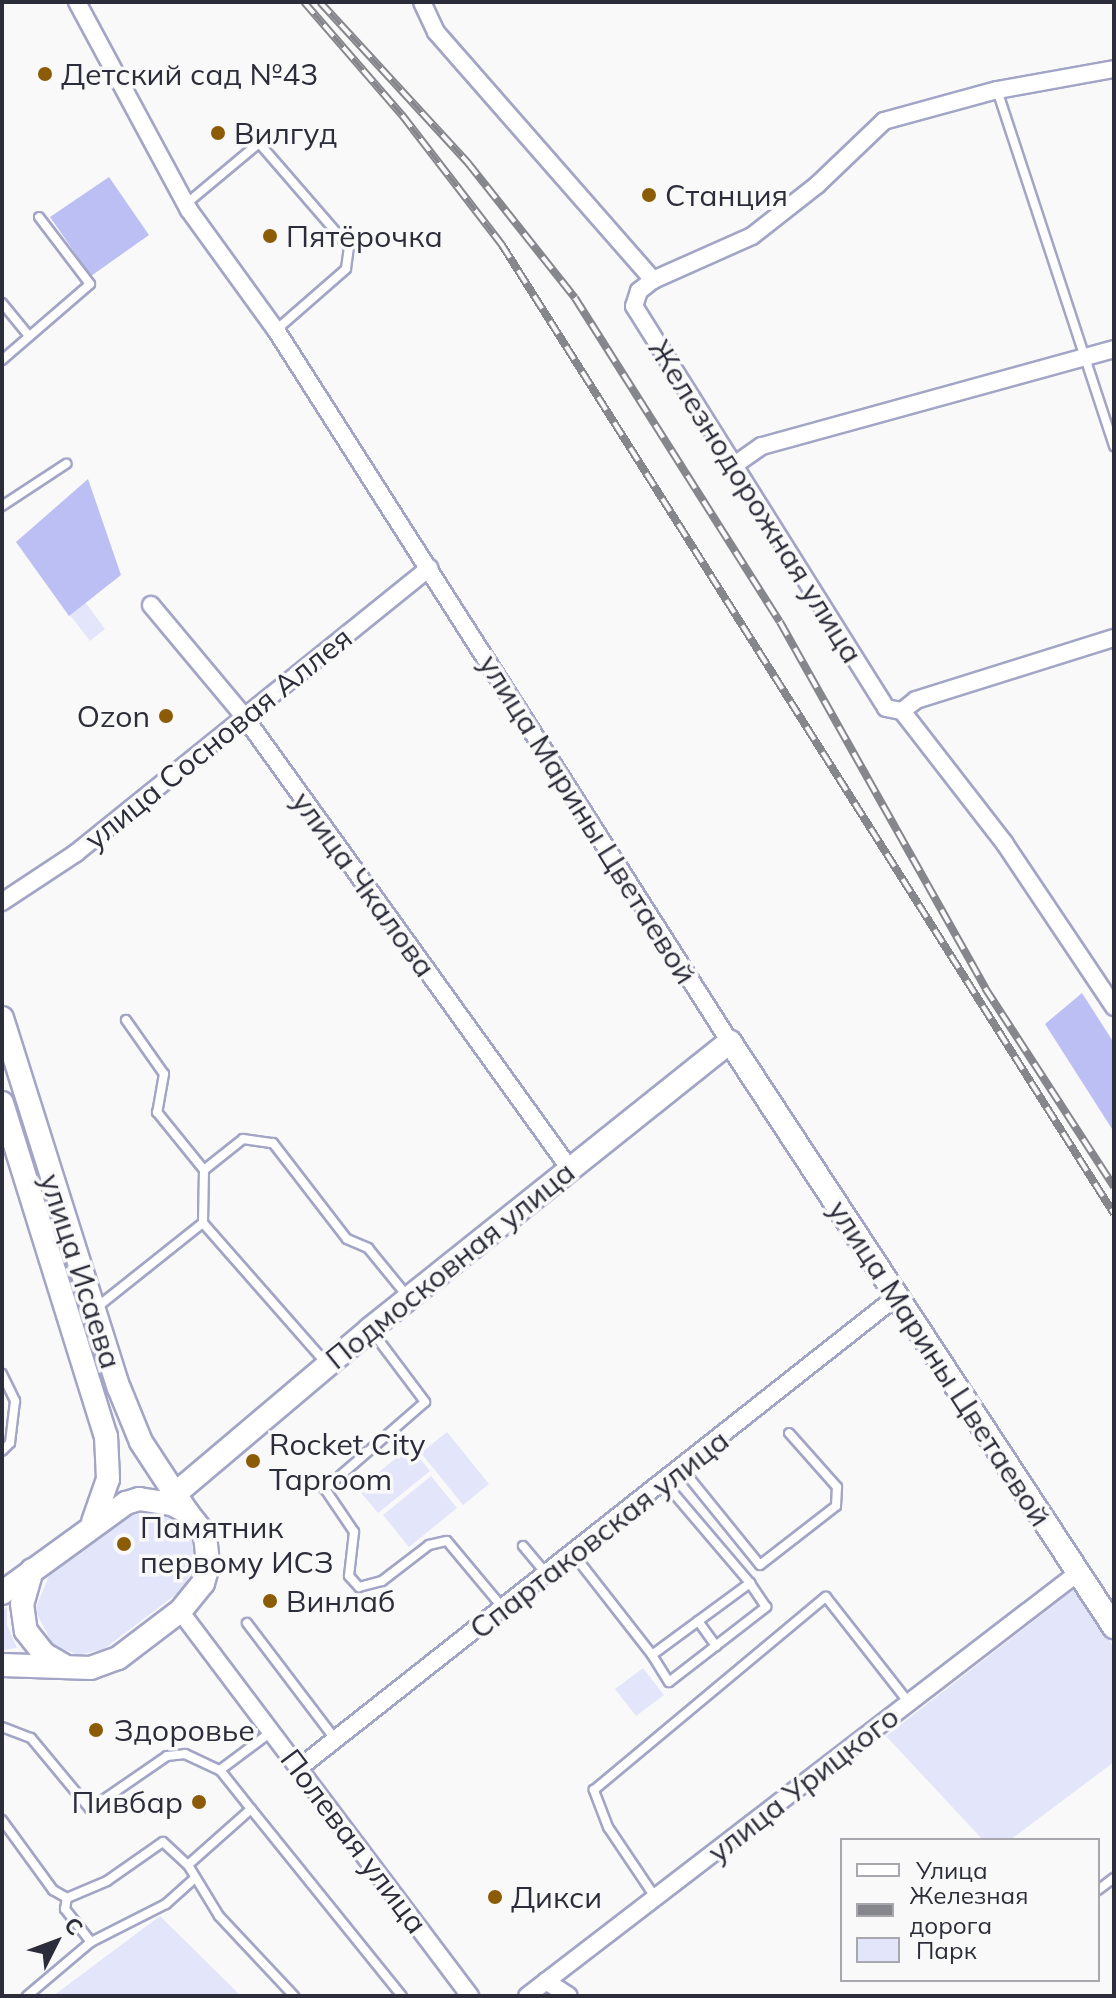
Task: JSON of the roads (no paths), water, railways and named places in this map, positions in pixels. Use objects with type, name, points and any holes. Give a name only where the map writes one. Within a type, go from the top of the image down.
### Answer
[{"type":"main road","name":"улица Исаева","points":[[2,1018],[94,1310],[141,1442],[181,1503]]},
{"type":"main road","name":"Подмосковная улица","points":[[181,1503],[326,1364],[730,1042]]},
{"type":"main road","name":"улица Марины Цветаевой","points":[[730,1042],[1114,1627]]},
{"type":"main road","name":"улица Исаева","points":[[2,1103],[106,1436],[108,1479],[92,1524]]},
{"type":"main road","points":[[2,1593],[92,1524],[139,1499],[181,1503],[205,1535],[208,1566],[203,1583],[180,1611],[105,1665],[2,1665]]},
{"type":"main road","points":[[32,1570],[22,1604],[26,1631],[44,1654],[64,1666]]},
{"type":"street","name":"улица Марины Цветаевой","points":[[77,2],[186,204],[276,330],[730,1042]]},
{"type":"street","points":[[422,2],[436,32],[653,280],[752,236],[817,185],[884,121],[997,90],[1114,69]]},
{"type":"street","name":"Железнодорожная улица","points":[[653,280],[639,291],[634,306],[886,708],[902,711],[1005,844],[1114,1007]]},
{"type":"street","points":[[733,466],[762,446],[1114,349]]},
{"type":"street","name":"улица Сосновая Аллея","points":[[2,902],[76,853],[243,715],[429,568]]},
{"type":"street","name":"улица Чкалова","points":[[151,605],[243,715],[570,1169]]},
{"type":"street","points":[[902,711],[916,700],[1114,638]]},
{"type":"street","name":"Спартаковская улица","points":[[299,1768],[683,1470],[896,1297]]},
{"type":"street","name":"улица Урицкого","points":[[527,1996],[1079,1572]]},
{"type":"street","name":"Полевая улица","points":[[180,1611],[470,1996]]},
{"type":"street","points":[[546,1981],[569,1996]]},
{"type":"lane","points":[[997,90],[1114,446]]},
{"type":"lane","points":[[186,204],[259,143],[349,247],[346,269],[276,330]]},
{"type":"lane","points":[[2,360],[90,284],[39,217]]},
{"type":"lane","points":[[2,303],[29,336]]},
{"type":"lane","points":[[2,506],[66,464]]},
{"type":"lane","points":[[126,1020],[164,1074],[157,1112],[204,1170],[203,1223],[326,1364]]},
{"type":"lane","points":[[204,1170],[243,1139],[273,1143],[347,1239],[368,1248],[408,1297]]},
{"type":"lane","points":[[94,1310],[203,1223]]},
{"type":"lane","points":[[370,1329],[425,1402],[325,1489],[354,1532],[349,1576],[359,1587],[382,1581],[429,1545],[447,1541],[504,1609]]},
{"type":"lane","points":[[2,1374],[15,1401],[10,1443],[2,1451]]},
{"type":"lane","points":[[683,1470],[760,1565],[836,1506],[837,1487],[789,1433]]},
{"type":"lane","points":[[574,1555],[652,1655],[669,1682],[766,1607],[750,1583],[665,1483]]},
{"type":"lane","points":[[523,1546],[547,1576]]},
{"type":"lane","points":[[652,1655],[750,1583]]},
{"type":"lane","points":[[655,1897],[608,1827],[594,1790],[826,1597],[909,1703]]},
{"type":"lane","points":[[698,1621],[716,1646]]},
{"type":"lane","points":[[247,1623],[336,1740]]},
{"type":"lane","points":[[2,1727],[31,1738],[90,1809],[167,1756],[185,1754],[220,1770],[402,1996]]},
{"type":"lane","points":[[220,1770],[271,1732]]},
{"type":"lane","points":[[188,1865],[251,1809]]},
{"type":"lane","points":[[2,1820],[53,1890],[67,1898]]},
{"type":"lane","points":[[67,1898],[107,1881],[163,1842],[188,1865],[254,1958],[294,1996]]},
{"type":"lane","points":[[27,1996],[91,1942],[166,1904],[195,1878]]},
{"type":"lane","points":[[67,1898],[65,1909],[91,1942]]},
{"type":"railway","points":[[304,2],[402,115],[502,245],[1114,1214]]},
{"type":"railway","points":[[320,2],[468,163],[575,298],[780,622],[985,988],[1114,1187]]},
{"type":"place","name":"Детский сад №43","points":[[45,74]]},
{"type":"place","name":"Вилгуд","points":[[218,133]]},
{"type":"place","name":"Станция","points":[[649,195]]},
{"type":"place","name":"Пятёрочка","points":[[270,236]]},
{"type":"place","name":"Ozon","points":[[166,716]]},
{"type":"place","name":"Rocket City Taproom","points":[[253,1461]]},
{"type":"place","name":"Памятник первому ИСЗ","points":[[124,1544]]},
{"type":"place","name":"Винлаб","points":[[270,1601]]},
{"type":"place","name":"Здоровье","points":[[96,1730]]},
{"type":"place","name":"Пивбар","points":[[199,1802]]},
{"type":"place","name":"Дикси","points":[[495,1897]]}]
